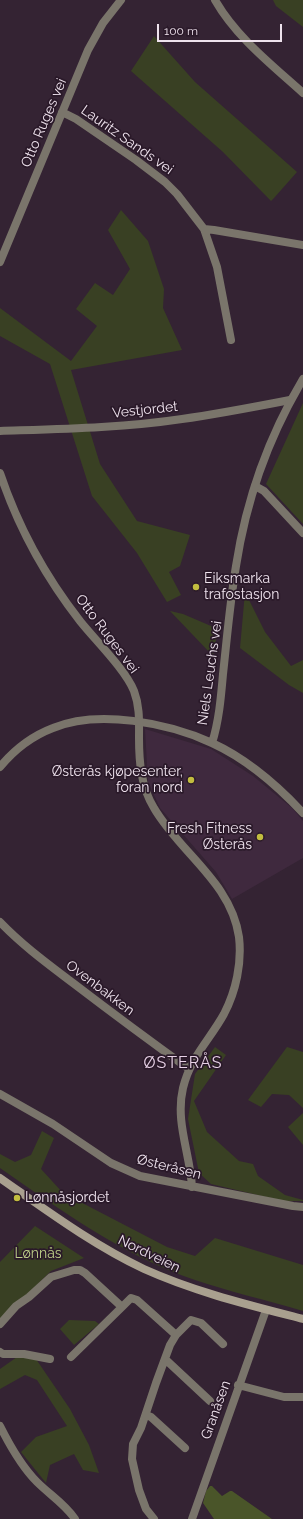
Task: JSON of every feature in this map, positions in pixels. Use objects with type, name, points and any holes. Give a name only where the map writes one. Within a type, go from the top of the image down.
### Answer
[{"type":"main road","name":"Nordveien","points":[[0,1178],[88,1237],[142,1268],[197,1290],[303,1319]]},
{"type":"street","name":"Otto Ruges vei","points":[[0,262],[91,44],[103,23],[122,0]]},
{"type":"street","points":[[215,0],[239,33],[259,54],[303,93]]},
{"type":"street","name":"Lauritz Sands vei","points":[[62,112],[76,119],[136,160],[165,182],[177,194],[204,230],[217,267],[231,340]]},
{"type":"street","points":[[204,230],[221,231],[303,245]]},
{"type":"street","name":"Niels Leuchs vei","points":[[212,743],[216,729],[236,567],[247,511],[266,454],[290,400],[303,380]]},
{"type":"street","name":"Vestjordet","points":[[0,431],[80,428],[182,420],[290,400]]},
{"type":"street","name":"Otto Ruges vei","points":[[0,473],[17,517],[41,564],[78,619],[120,670],[133,689],[137,700],[140,721],[140,762],[147,796],[171,832],[219,888],[232,911],[236,924],[240,951],[235,987],[223,1016],[189,1069],[183,1089],[180,1122],[191,1172],[192,1187]]},
{"type":"street","points":[[255,486],[264,491],[303,533]]},
{"type":"street","points":[[0,767],[10,755],[30,740],[53,728],[73,722],[95,719],[140,721],[160,725],[212,743],[230,753],[256,770],[303,813]]},
{"type":"street","name":"Ovenbakken","points":[[0,922],[12,935],[53,968],[138,1033],[189,1069]]},
{"type":"street","name":"Østeråsen","points":[[0,1094],[53,1124],[111,1163],[140,1176],[303,1207]]},
{"type":"street","points":[[0,1324],[16,1306],[29,1297],[51,1277],[74,1270],[80,1270],[85,1273],[122,1307]]},
{"type":"street","points":[[71,1357],[131,1298],[137,1300],[176,1335]]},
{"type":"street","name":"Granåsen","points":[[192,1519],[238,1385],[266,1310]]},
{"type":"street","points":[[154,1519],[146,1509],[139,1490],[132,1459],[133,1444],[146,1415],[165,1359],[176,1335],[191,1320],[197,1321],[223,1344]]},
{"type":"street","points":[[0,1352],[3,1354],[24,1354],[50,1359]]},
{"type":"street","points":[[165,1359],[210,1401]]},
{"type":"street","points":[[238,1385],[284,1397],[303,1397]]},
{"type":"street","points":[[146,1415],[151,1416],[185,1448]]},
{"type":"street","points":[[0,1426],[15,1454],[27,1471],[38,1484],[68,1509],[75,1519]]},
{"type":"shaded area","points":[[145,729],[211,749],[253,776],[292,808],[303,821],[303,858],[232,899],[216,872],[160,808],[148,782]]},
{"type":"green space","points":[[273,0],[303,0],[303,27],[276,6]]},
{"type":"green space","points":[[154,36],[195,82],[297,172],[271,201],[223,152],[131,71]]},
{"type":"green space","points":[[121,210],[148,241],[164,289],[163,308],[182,350],[71,370],[100,464],[137,521],[190,535],[180,566],[169,572],[181,595],[167,602],[137,553],[92,496],[50,364],[0,336],[0,308],[71,361],[97,326],[76,309],[95,283],[113,295],[130,269],[108,230]]},
{"type":"green space","points":[[303,403],[303,524],[266,484]]},
{"type":"green space","points":[[245,592],[265,632],[291,666],[303,660],[303,693],[289,685],[240,648]]},
{"type":"green space","points":[[170,611],[183,614],[218,629],[213,656]]},
{"type":"green space","points":[[215,1047],[226,1055],[194,1101],[207,1132],[239,1161],[253,1164],[258,1176],[285,1195],[303,1201],[283,1201],[211,1184],[199,1173],[188,1119],[195,1074]]},
{"type":"green space","points":[[287,1047],[303,1052],[303,1108],[289,1095],[272,1094],[261,1107],[248,1100]]},
{"type":"green space","points":[[303,1113],[303,1145],[288,1127]]},
{"type":"green space","points":[[42,1131],[54,1138],[41,1169],[63,1193],[167,1247],[195,1256],[215,1238],[303,1265],[303,1311],[195,1280],[168,1270],[93,1231],[0,1168],[0,1154],[15,1162],[31,1155]]},
{"type":"green space","name":"Lønnås","points":[[35,1226],[84,1258],[51,1271],[0,1321],[0,1262]]},
{"type":"green space","points":[[69,1320],[95,1321],[99,1324],[74,1345],[60,1329]]},
{"type":"green space","points":[[17,1357],[36,1359],[70,1409],[89,1445],[99,1473],[83,1470],[74,1454],[50,1465],[46,1483],[21,1452],[36,1437],[67,1426],[37,1380],[25,1375],[0,1389],[0,1369]]},
{"type":"green space","points":[[210,1486],[212,1486],[222,1496],[232,1491],[272,1519],[214,1519],[203,1503],[206,1491]]},
{"type":"place","name":"Eiksmarka trafostasjon","points":[[196,587]]},
{"type":"place","name":"Østerås kjøpesenter, foran nord","points":[[191,780]]},
{"type":"place","name":"Fresh Fitness Østerås","points":[[260,837]]},
{"type":"place","name":"Lønnåsjordet","points":[[17,1198]]},
{"type":"district","name":"ØSTERÅS","points":[[183,1063]]}]
